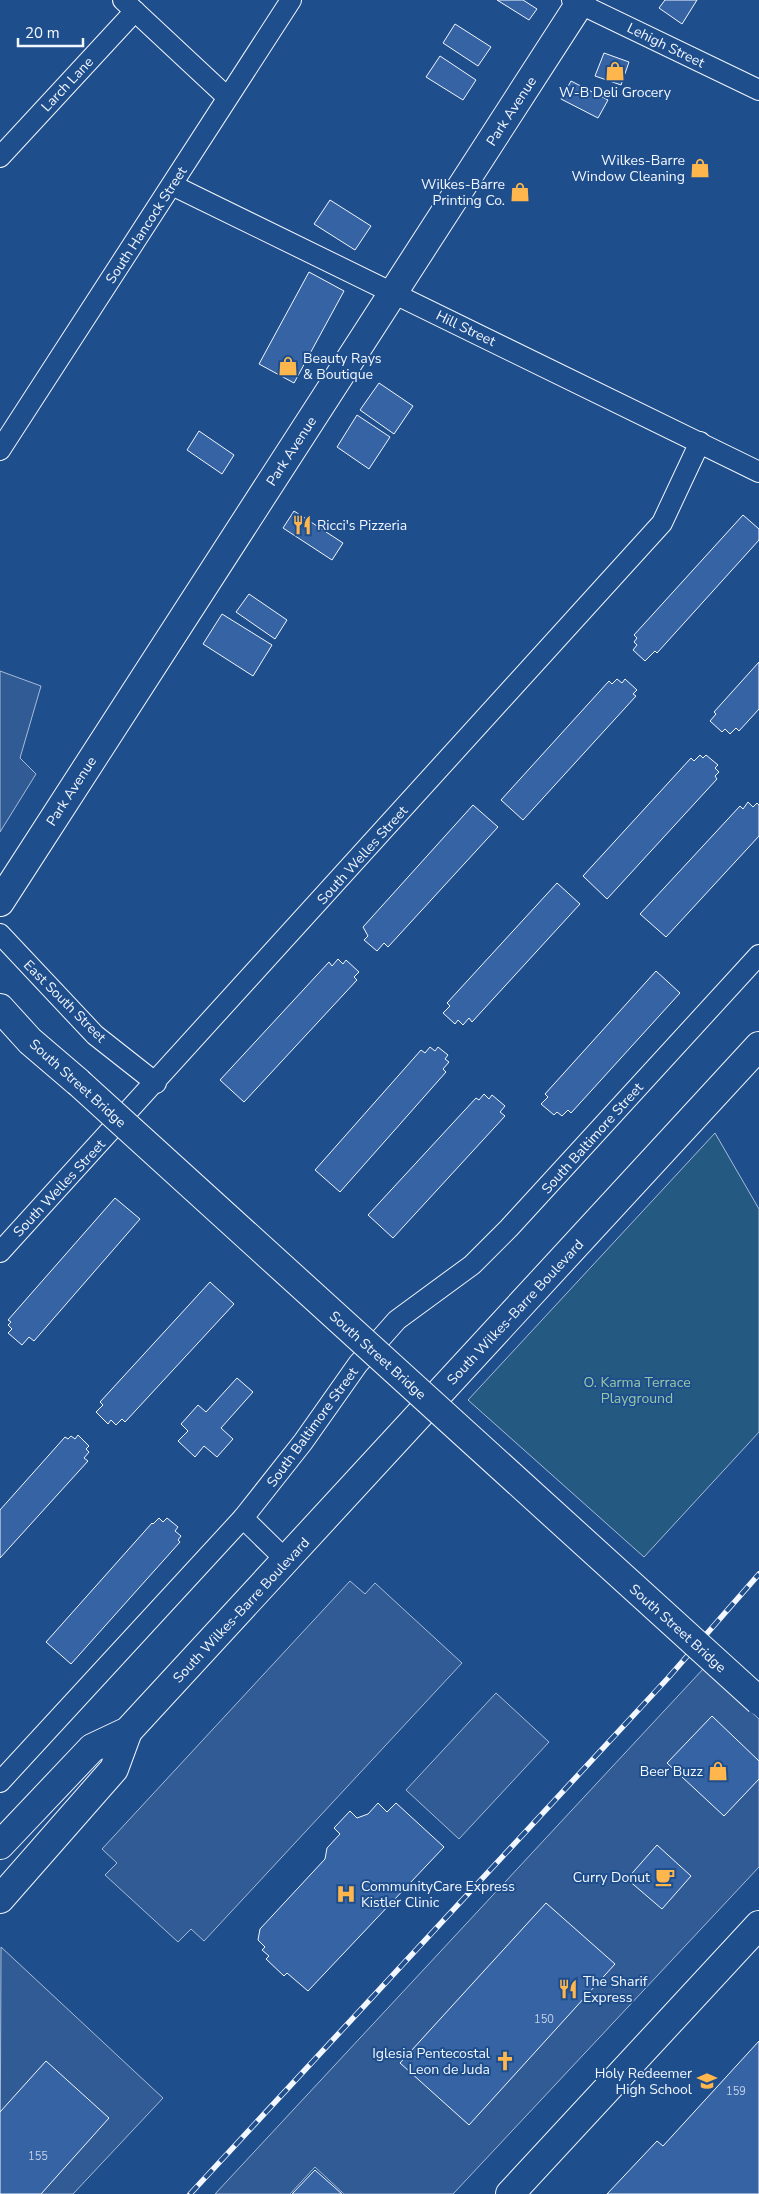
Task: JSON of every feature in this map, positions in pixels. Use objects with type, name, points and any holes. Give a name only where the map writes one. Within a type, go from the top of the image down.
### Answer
[{"type":"main road","name":"Park Avenue","points":[[0,902],[393,293],[578,1]]},
{"type":"main road","name":"South Street Bridge","points":[[0,1008],[30,1041],[78,1082],[759,1701]]},
{"type":"main road","name":"South Wilkes-Barre Boulevard","points":[[0,1845],[92,1748],[128,1731],[287,1561],[759,1046]]},
{"type":"main road","name":"South Wilkes-Barre Boulevard","points":[[0,1899],[114,1769],[128,1731]]},
{"type":"main road","points":[[510,2194],[759,1925]]},
{"type":"street","name":"South Hancock Street","points":[[0,450],[291,0]]},
{"type":"street","name":"Lehigh Street","points":[[578,1],[758,86]]},
{"type":"street","points":[[129,5],[227,97]]},
{"type":"street","name":"Larch Lane","points":[[0,157],[129,5]]},
{"type":"street","name":"Hill Street","points":[[172,185],[759,472]]},
{"type":"street","name":"South Welles Street","points":[[0,1252],[662,523],[700,442]]},
{"type":"street","name":"East South Street","points":[[0,934],[95,1035],[156,1082]]},
{"type":"street","name":"South Baltimore Street","points":[[0,1782],[243,1518],[303,1442],[358,1364],[397,1320],[472,1264],[509,1228],[759,955]]},
{"type":"street","points":[[243,1518],[287,1561]]},
{"type":"green space","name":"O. Karma Terrace Playground","points":[[715,1133],[759,1209],[759,1432],[644,1557],[468,1400]]},
{"type":"shaded area","points":[[0,671],[41,686],[20,758],[36,774],[0,832]]},
{"type":"shaded area","points":[[350,1581],[365,1594],[375,1583],[462,1663],[204,1941],[191,1929],[178,1942],[105,1875],[117,1863],[102,1849]]},
{"type":"shaded area","points":[[704,1668],[759,1719],[759,1867],[453,2194],[344,2194],[315,2167],[290,2194],[215,2194]]},
{"type":"shaded area","points":[[496,1693],[549,1742],[459,1839],[406,1790]]},
{"type":"shaded area","points":[[1,1947],[163,2098],[73,2194],[0,2194]]},
{"type":"building","points":[[497,0],[523,0],[537,9],[529,20]]},
{"type":"building","points":[[665,0],[697,0],[682,24],[659,8]]},
{"type":"building","points":[[455,24],[491,47],[478,66],[443,43]]},
{"type":"building","points":[[604,53],[629,62],[621,85],[595,76]]},
{"type":"building","points":[[440,56],[476,80],[463,100],[426,77]]},
{"type":"building","points":[[571,81],[608,100],[598,118],[561,99]]},
{"type":"building","points":[[330,200],[371,226],[355,250],[314,224]]},
{"type":"building","points":[[309,272],[344,291],[294,383],[259,364]]},
{"type":"building","points":[[379,383],[413,406],[394,434],[360,410]]},
{"type":"building","points":[[357,415],[390,437],[369,469],[337,447]]},
{"type":"building","points":[[199,431],[234,455],[222,474],[187,450]]},
{"type":"building","points":[[294,511],[343,543],[332,560],[283,528]]},
{"type":"building","points":[[743,515],[759,529],[759,540],[657,653],[655,651],[645,661],[633,650],[637,645],[634,642],[637,638],[634,635]]},
{"type":"building","points":[[249,594],[287,620],[275,639],[236,612]]},
{"type":"building","points":[[222,614],[272,645],[253,676],[203,644]]},
{"type":"building","points":[[759,662],[759,709],[739,731],[736,728],[730,734],[725,729],[722,732],[710,721],[716,714],[714,712]]},
{"type":"building","points":[[617,679],[622,683],[625,679],[637,690],[633,694],[636,696],[523,820],[501,800],[609,681],[612,684]]},
{"type":"building","points":[[700,755],[703,758],[706,755],[718,765],[715,768],[719,772],[715,776],[717,779],[607,899],[583,876],[691,758],[694,761]]},
{"type":"building","points":[[748,802],[753,807],[757,803],[759,805],[759,836],[666,937],[640,914],[740,806],[743,809]]},
{"type":"building","points":[[473,805],[498,827],[388,947],[384,943],[377,951],[364,940],[368,936],[363,927]]},
{"type":"building","points":[[557,883],[580,904],[472,1022],[469,1018],[463,1025],[458,1020],[455,1024],[443,1013],[450,1006],[447,1003]]},
{"type":"building","points":[[338,959],[343,964],[346,960],[359,972],[354,977],[357,980],[244,1102],[220,1080],[329,962],[332,966]]},
{"type":"building","points":[[656,971],[680,993],[571,1113],[568,1110],[562,1116],[557,1112],[554,1115],[541,1104],[548,1097],[545,1094]]},
{"type":"building","points":[[430,1047],[435,1051],[438,1047],[448,1055],[445,1059],[449,1062],[443,1069],[446,1072],[340,1192],[315,1170],[421,1050],[425,1053]]},
{"type":"building","points":[[484,1094],[489,1099],[492,1095],[505,1106],[500,1112],[505,1116],[393,1238],[368,1215],[476,1098],[479,1100]]},
{"type":"building","points":[[115,1198],[140,1219],[34,1341],[29,1337],[22,1345],[8,1333],[12,1329],[8,1325],[11,1322],[8,1320]]},
{"type":"building","points":[[210,1282],[234,1304],[125,1422],[122,1419],[116,1425],[111,1420],[108,1424],[96,1412],[103,1405],[100,1402]]},
{"type":"building","points":[[237,1378],[253,1392],[221,1428],[233,1439],[217,1457],[204,1446],[195,1457],[178,1441],[188,1431],[181,1424],[198,1405],[206,1412]]},
{"type":"building","points":[[78,1435],[89,1446],[86,1449],[89,1452],[84,1458],[88,1461],[0,1558],[0,1510],[65,1437],[68,1439],[71,1436],[75,1439]]},
{"type":"building","points":[[159,1518],[163,1522],[167,1518],[178,1527],[175,1531],[181,1536],[178,1540],[180,1542],[71,1664],[46,1642],[152,1523]]},
{"type":"building","name":"Beer Buzz","points":[[712,1716],[759,1761],[759,1779],[724,1816],[667,1763]]},
{"type":"building","name":"CommunityCare Express Kistler Clinic","points":[[378,1803],[387,1812],[396,1803],[444,1847],[308,1991],[287,1973],[284,1976],[266,1959],[269,1956],[262,1950],[265,1947],[258,1940],[260,1929],[325,1859],[327,1848],[340,1834],[334,1828],[350,1811],[357,1818],[368,1814]]},
{"type":"building","points":[[657,1845],[691,1876],[662,1909],[627,1879]]},
{"type":"building","points":[[546,1903],[615,1964],[469,2125],[400,2063]]},
{"type":"building","name":"Holy Redeemer High School","points":[[759,2041],[759,2194],[607,2194],[657,2141],[663,2146]]},
{"type":"building","points":[[46,2061],[109,2118],[41,2194],[0,2194],[0,2112]]},
{"type":"building","points":[[315,2170],[342,2194],[292,2194]]},
{"type":"railway","points":[[190,2194],[668,1678],[759,1574]]},
{"type":"place","name":"W-B Deli Grocery","points":[[615,71]]},
{"type":"place","name":"Wilkes-Barre Window Cleaning","points":[[700,168]]},
{"type":"place","name":"Wilkes-Barre Printing Co.","points":[[520,192]]},
{"type":"place","name":"Beauty Rays & Boutique","points":[[288,366]]},
{"type":"place","name":"Ricci's Pizzeria","points":[[302,525]]},
{"type":"place","name":"Beer Buzz","points":[[718,1771]]},
{"type":"place","name":"Curry Donut","points":[[665,1877]]},
{"type":"place","name":"CommunityCare Express Kistler Clinic","points":[[346,1894]]},
{"type":"place","name":"The Sharif Express","points":[[568,1989]]},
{"type":"place","name":"Iglesia Pentecostal Leon de Juda","points":[[505,2061]]},
{"type":"place","name":"Holy Redeemer High School","points":[[707,2081]]}]
